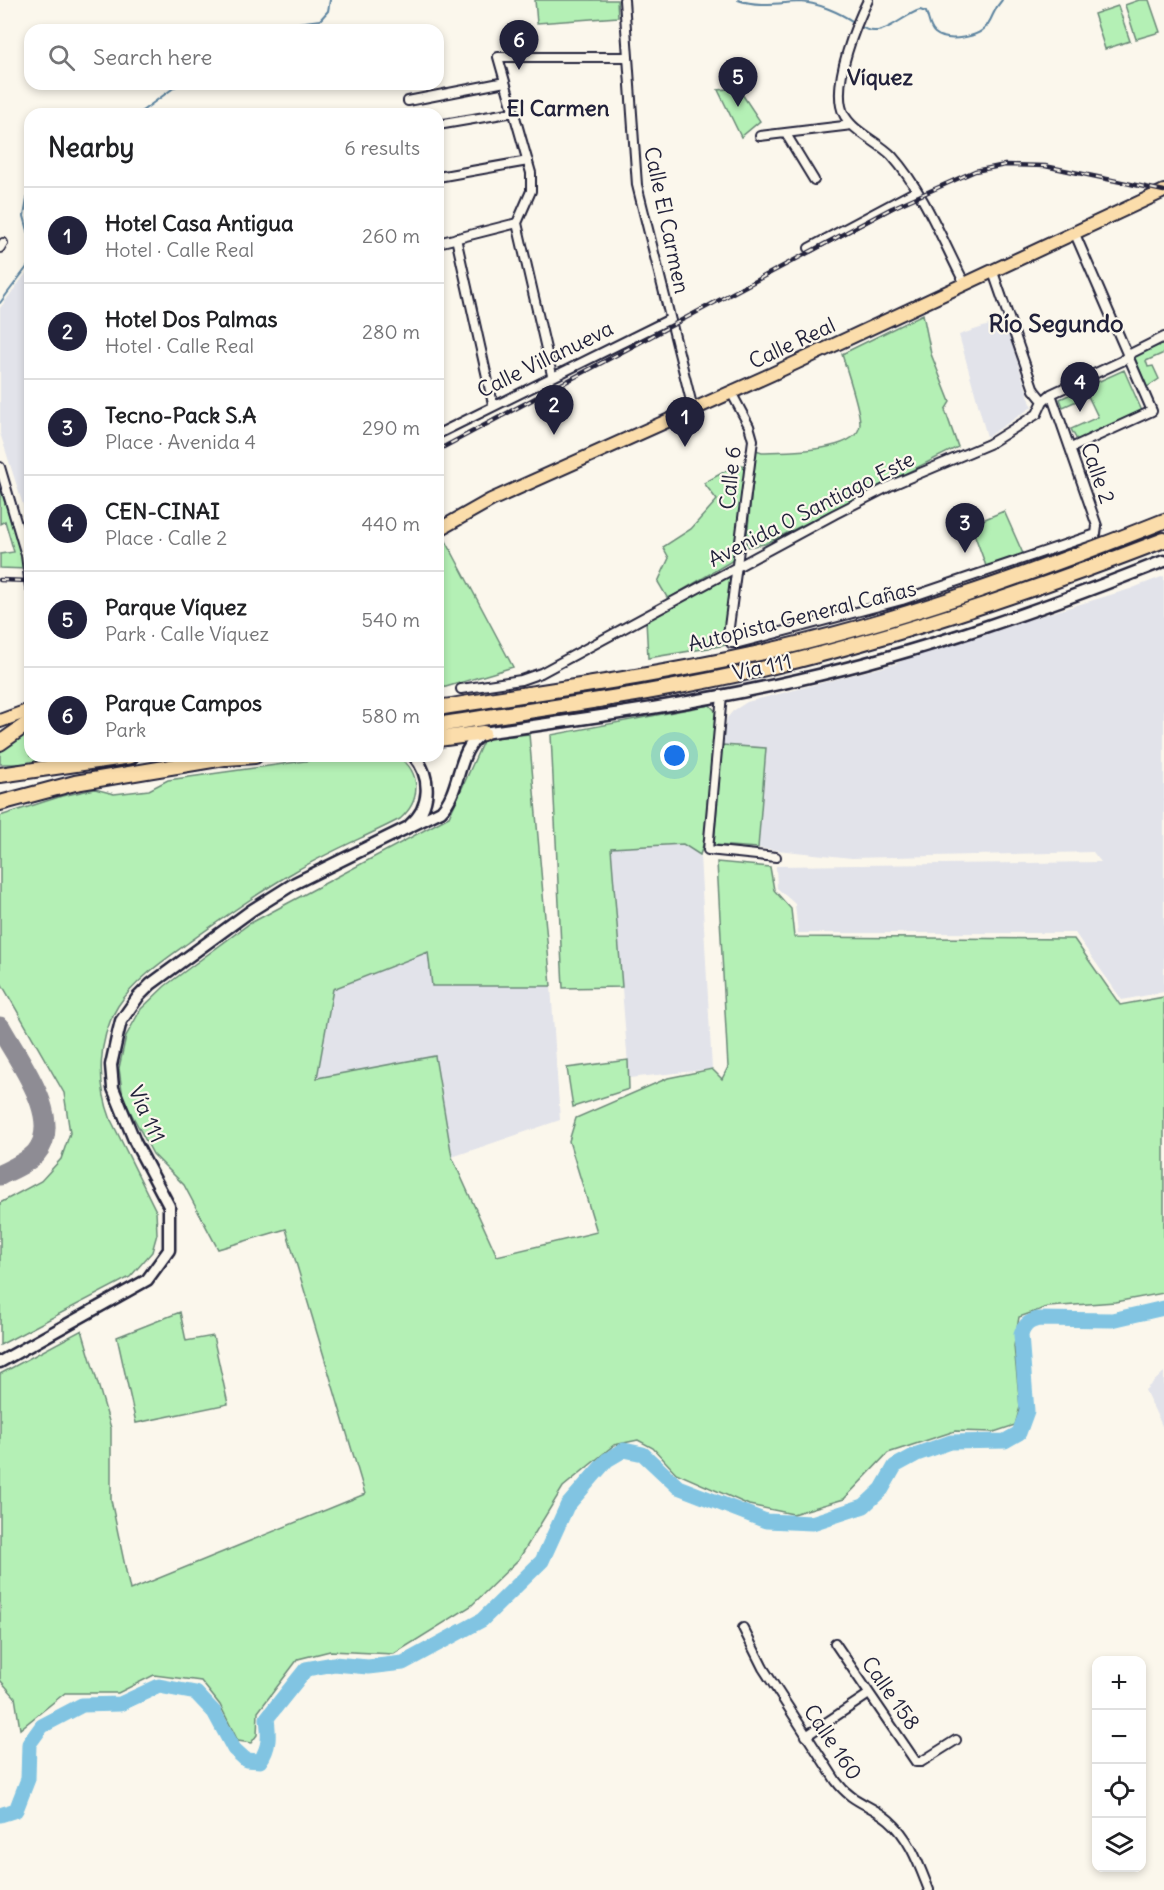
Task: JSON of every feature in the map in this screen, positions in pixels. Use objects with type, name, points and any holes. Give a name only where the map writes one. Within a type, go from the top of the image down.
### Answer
[{"type":"highway","name":"Autopista General Cañas","points":[[444,706],[567,690],[755,654],[859,628],[1022,576],[1164,521]]},
{"type":"highway","name":"Autopista General Cañas","points":[[444,724],[666,688],[769,667],[864,643],[968,611],[1164,540]]},
{"type":"highway","points":[[0,742],[24,726]]},
{"type":"highway","points":[[444,738],[483,734]]},
{"type":"highway","points":[[0,776],[92,762]]},
{"type":"highway","points":[[0,803],[75,783],[201,762]]},
{"type":"main road","name":"Calle Real","points":[[444,527],[491,500],[993,272],[1164,191]]},
{"type":"main road","name":"Vía 111","points":[[0,1362],[147,1280],[169,1250],[170,1206],[135,1142],[113,1088],[111,1065],[114,1049],[122,1021],[134,1002],[151,984],[252,909],[305,878],[433,817],[446,807],[470,745],[483,734],[722,695],[819,675],[1035,610],[1164,561]]},
{"type":"main road","points":[[0,721],[24,712]]},
{"type":"main road","name":"Vía 111","points":[[406,829],[419,815],[426,798],[426,779],[417,762]]},
{"type":"street","name":"Calle El Carmen","points":[[624,0],[637,185],[693,409]]},
{"type":"street","points":[[868,0],[857,23],[843,79],[840,100],[843,111],[852,125],[891,156],[916,191],[965,284]]},
{"type":"street","points":[[444,241],[517,223],[531,191],[528,161],[498,57],[627,57]]},
{"type":"street","points":[[408,101],[505,82]]},
{"type":"street","points":[[444,124],[514,112]]},
{"type":"street","points":[[760,135],[786,134],[852,125]]},
{"type":"street","points":[[786,134],[814,180]]},
{"type":"street","points":[[444,176],[528,161]]},
{"type":"street","points":[[809,248],[916,191]]},
{"type":"street","points":[[517,223],[552,375]]},
{"type":"street","points":[[1071,448],[1152,411],[1075,234]]},
{"type":"street","points":[[456,238],[493,404]]},
{"type":"street","points":[[993,272],[1034,390],[1043,401]]},
{"type":"street","name":"Calle Villanueva","points":[[444,431],[493,404],[670,319]]},
{"type":"street","name":"Avenida 0 Santiago Este","points":[[461,689],[532,678],[738,565],[892,485],[989,444],[1030,419],[1051,394],[1122,361],[1128,355],[1164,337]]},
{"type":"street","name":"Calle 6","points":[[731,392],[749,426],[753,440],[728,636],[731,643]]},
{"type":"street","name":"Calle 2","points":[[731,643],[902,600],[1091,536],[1098,530],[1051,394]]},
{"type":"street","points":[[0,467],[24,548]]},
{"type":"street","points":[[722,695],[708,850],[776,857]]},
{"type":"street","name":"Calle 160","points":[[743,1628],[763,1668],[846,1794],[888,1820],[904,1836],[929,1890]]},
{"type":"street","name":"Calle 158","points":[[835,1643],[918,1763],[956,1740]]},
{"type":"street","points":[[806,1736],[869,1694]]},
{"type":"shaded area","points":[[24,276],[24,508],[0,433],[0,308]]},
{"type":"shaded area","points":[[1004,320],[1032,407],[987,437],[959,335]]},
{"type":"shaded area","points":[[1164,576],[1164,992],[1122,1000],[1075,933],[798,933],[795,904],[777,888],[776,866],[1101,862],[1093,852],[852,858],[758,848],[766,749],[722,745],[727,718],[733,711],[747,702],[895,664],[921,652],[1130,589]]},
{"type":"shaded area","points":[[683,844],[700,855],[712,1069],[629,1078],[611,848]]},
{"type":"shaded area","points":[[428,952],[432,986],[551,986],[560,1120],[452,1157],[435,1056],[317,1079],[333,989]]},
{"type":"shaded area","points":[[1164,1372],[1164,1430],[1145,1390]]},
{"type":"green space","points":[[535,0],[617,0],[618,17],[537,23]]},
{"type":"green space","points":[[1139,0],[1149,0],[1160,32],[1136,39],[1125,5]]},
{"type":"green space","points":[[1118,6],[1130,41],[1105,49],[1094,14]]},
{"type":"green space","points":[[738,88],[760,121],[741,137],[718,90]]},
{"type":"green space","points":[[923,314],[931,354],[950,402],[945,410],[958,447],[765,544],[746,547],[756,450],[762,452],[803,450],[836,445],[849,440],[857,432],[860,422],[842,354]]},
{"type":"green space","points":[[1164,343],[1164,353],[1146,361],[1148,367],[1153,366],[1159,379],[1147,387],[1134,356]]},
{"type":"green space","points":[[1124,370],[1142,411],[1077,440],[1071,429],[1098,417],[1088,396],[1063,407],[1060,399]]},
{"type":"green space","points":[[738,464],[746,466],[735,559],[668,599],[658,582],[669,558],[663,547],[691,529],[717,500],[704,483]]},
{"type":"green space","points":[[0,488],[24,560],[24,569],[0,568],[0,554],[14,552],[5,521],[0,524]]},
{"type":"green space","points":[[1004,511],[1024,556],[986,566],[971,525]]},
{"type":"green space","points":[[444,540],[513,667],[444,688]]},
{"type":"green space","points":[[735,572],[726,645],[648,658],[646,620]]},
{"type":"green space","points":[[710,705],[717,713],[704,842],[700,855],[683,844],[611,848],[622,987],[563,988],[551,735]]},
{"type":"green space","points":[[24,734],[24,762],[43,762],[0,764],[0,752],[10,742]]},
{"type":"green space","points":[[529,734],[551,986],[432,986],[428,952],[333,989],[317,1078],[435,1056],[452,1157],[497,1256],[597,1232],[569,1141],[576,1118],[668,1078],[712,1069],[722,1079],[728,1067],[717,862],[770,867],[774,890],[791,909],[794,937],[1074,939],[1120,1005],[1164,997],[1164,1293],[1115,1302],[1048,1307],[1019,1317],[1014,1346],[1020,1407],[1015,1425],[994,1432],[955,1431],[888,1453],[844,1499],[793,1514],[749,1505],[676,1473],[653,1448],[638,1440],[614,1445],[563,1487],[519,1559],[471,1606],[394,1654],[330,1651],[298,1659],[258,1712],[257,1735],[251,1743],[238,1741],[220,1705],[201,1681],[154,1675],[118,1693],[65,1693],[20,1729],[15,1697],[0,1680],[0,1374],[82,1330],[111,1428],[111,1500],[130,1590],[365,1494],[286,1229],[218,1249],[184,1185],[153,1154],[123,1098],[119,1068],[126,1036],[141,1009],[165,986],[249,924],[449,817],[484,739]]},
{"type":"green space","points":[[722,745],[766,748],[758,848],[714,845]]},
{"type":"green space","points":[[298,762],[405,762],[411,770],[416,787],[412,804],[400,819],[333,851],[253,897],[159,964],[141,979],[118,1006],[106,1033],[103,1048],[101,1062],[103,1092],[111,1120],[156,1211],[157,1234],[152,1252],[130,1277],[0,1345],[0,1203],[41,1181],[61,1159],[70,1133],[64,1093],[0,981],[0,816],[62,796],[95,789],[114,794],[149,790],[168,780]]},
{"type":"green space","points":[[628,1060],[629,1089],[573,1107],[567,1068]]},
{"type":"green space","points":[[180,1312],[186,1341],[213,1336],[228,1404],[136,1423],[117,1337]]},
{"type":"waterway","points":[[296,24],[320,20],[328,11],[330,0]]},
{"type":"waterway","points":[[738,0],[761,4],[799,2],[813,4],[836,12],[855,23]]},
{"type":"waterway","points":[[860,26],[868,30],[883,30],[920,10],[926,12],[930,26],[935,33],[947,38],[963,38],[984,29],[1002,0]]},
{"type":"waterway","points":[[146,108],[171,90]]},
{"type":"waterway","points":[[0,303],[24,271]]},
{"type":"waterway","name":"Río Segundo","points":[[0,1815],[16,1810],[28,1779],[29,1744],[42,1726],[82,1705],[120,1704],[159,1686],[196,1693],[214,1712],[234,1749],[246,1760],[260,1761],[266,1751],[268,1741],[267,1718],[306,1669],[334,1664],[368,1667],[403,1663],[482,1620],[542,1561],[567,1506],[607,1460],[624,1450],[643,1454],[678,1487],[766,1521],[812,1523],[864,1506],[882,1489],[895,1466],[917,1454],[951,1442],[1005,1441],[1019,1433],[1027,1411],[1021,1335],[1029,1323],[1038,1319],[1112,1320],[1164,1308]]},
{"type":"taxiway","points":[[0,1027],[35,1089],[45,1123],[43,1139],[36,1153],[24,1163],[0,1175]]},
{"type":"railway","points":[[444,447],[892,208],[975,171],[1005,165],[1045,166],[1164,191]]},
{"type":"railway","points":[[0,580],[24,581]]},
{"type":"place","name":"Parque Campos","points":[[519,70]]},
{"type":"place","name":"Parque Víquez","points":[[738,107]]},
{"type":"place","name":"CEN-CINAI","points":[[1080,412]]},
{"type":"place","name":"Hotel Dos Palmas","points":[[554,435]]},
{"type":"place","name":"Hotel Casa Antigua","points":[[685,447]]},
{"type":"place","name":"Tecno-Pack S.A","points":[[965,553]]},
{"type":"district","name":"Víquez","points":[[880,77]]},
{"type":"district","name":"El Carmen","points":[[558,108]]},
{"type":"district","name":"Río Segundo","points":[[1056,323]]}]
